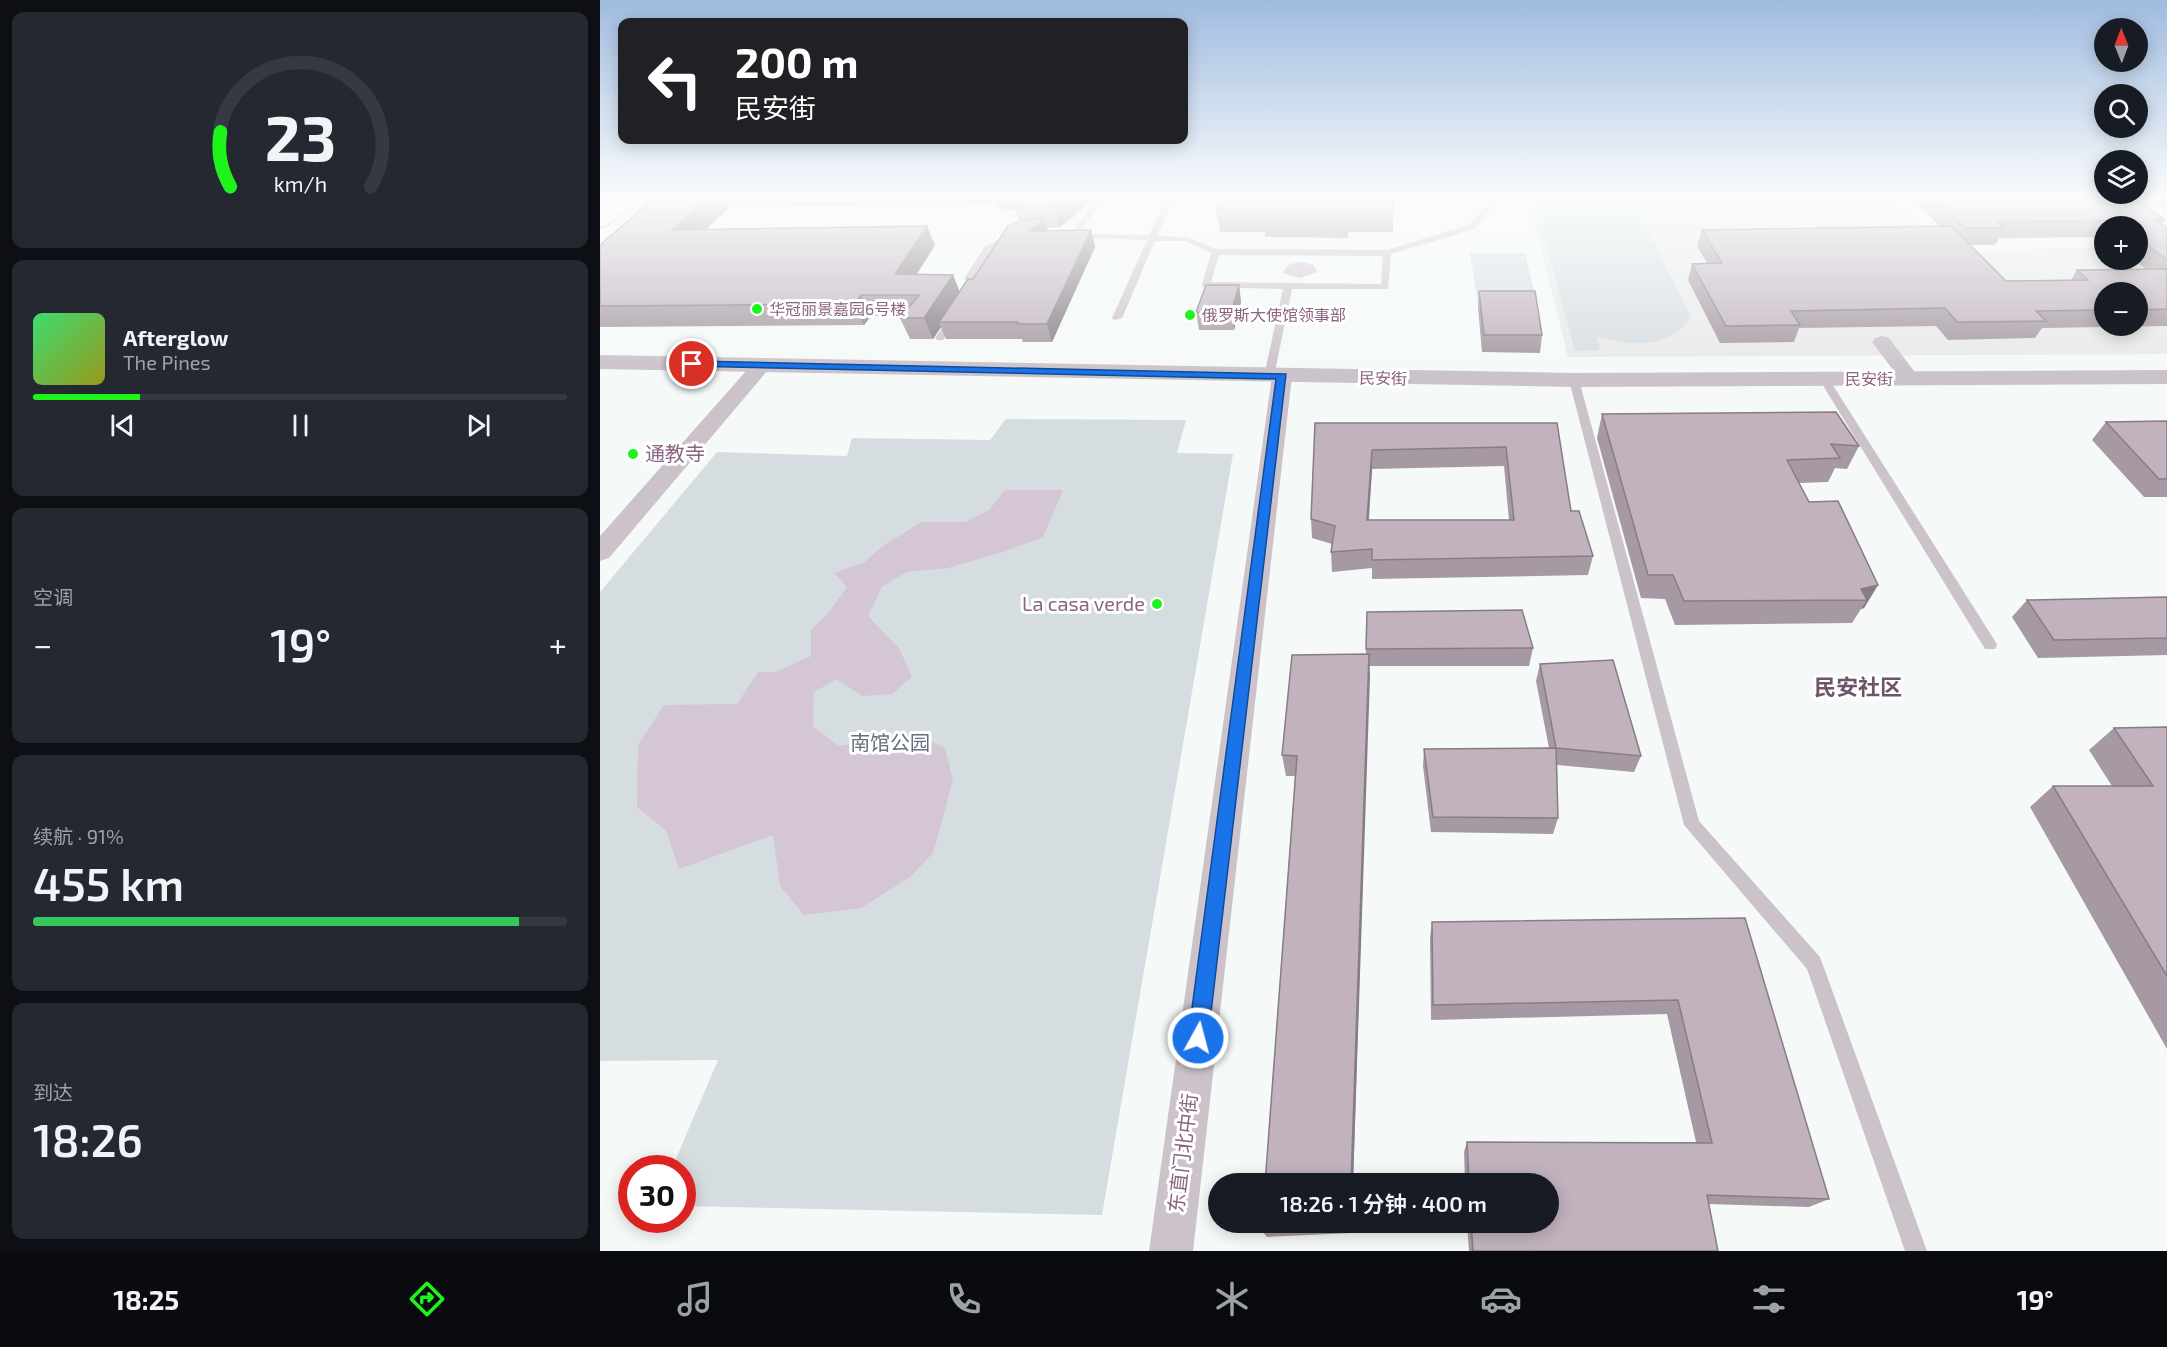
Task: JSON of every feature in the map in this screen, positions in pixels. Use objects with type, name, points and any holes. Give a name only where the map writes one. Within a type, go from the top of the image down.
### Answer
[{"type":"street","points":[[1882,342],[1910,379]]},
{"type":"street","name":"民安街","points":[[600,362],[1574,380],[2167,377]]},
{"type":"street","points":[[600,552],[760,366]]},
{"type":"street","name":"东直门北中街","points":[[1171,1251],[1275,376]]},
{"type":"lane","points":[[966,298],[978,279],[968,279],[983,256]]},
{"type":"lane","points":[[1117,318],[1144,256]]},
{"type":"lane","points":[[1215,256],[1206,285],[1385,287],[1387,256]]},
{"type":"lane","points":[[1275,376],[1288,286]]},
{"type":"lane","points":[[940,338],[959,308]]},
{"type":"lane","points":[[1824,379],[1990,645]]},
{"type":"lane","points":[[1574,380],[1692,825],[1814,963],[1916,1251]]},
{"type":"shaded area","points":[[1543,256],[2094,256],[2094,270],[2148,270],[2148,256],[2167,256],[2167,354],[1568,357]]},
{"type":"shaded area","points":[[1302,262],[1313,265],[1317,270],[1315,273],[1299,278],[1284,273],[1290,264]]},
{"type":"shaded area","points":[[1005,490],[1063,490],[1043,537],[1003,552],[948,568],[906,572],[882,587],[868,616],[899,648],[912,677],[892,694],[862,696],[837,679],[814,692],[813,726],[838,746],[915,733],[945,748],[953,780],[933,853],[910,877],[861,908],[804,915],[780,886],[773,835],[679,869],[666,831],[637,807],[638,745],[664,705],[737,704],[758,672],[776,672],[811,656],[811,630],[829,612],[847,587],[834,573],[865,562],[880,548],[921,522],[965,522],[989,510]]},
{"type":"green space","points":[[1471,256],[1526,256],[1537,304],[1478,304]]},
{"type":"green space","points":[[1550,256],[1661,256],[1691,317],[1682,328],[1671,336],[1648,343],[1623,342],[1597,337],[1600,350],[1575,351]]},
{"type":"green space","name":"南馆公园","points":[[1006,419],[1186,420],[1177,453],[1233,454],[1102,1215],[696,1206],[696,1155],[678,1155],[718,1060],[600,1061],[600,592],[717,452],[847,456],[852,438],[990,440]]},
{"type":"building","points":[[600,256],[907,256],[895,274],[953,275],[924,318],[900,318],[919,295],[861,295],[854,304],[600,306]]},
{"type":"building","points":[[988,256],[1079,256],[1047,324],[939,322],[968,279],[973,279]]},
{"type":"building","points":[[1718,256],[1981,256],[2006,281],[2088,280],[2077,270],[2167,269],[2167,309],[2148,310],[2148,282],[2094,282],[2094,310],[2036,311],[2046,321],[1957,322],[1945,308],[1791,311],[1800,325],[1726,326],[1692,264],[1722,263]]},
{"type":"building","points":[[1206,285],[1239,285],[1231,313],[1196,312]]},
{"type":"building","points":[[1479,291],[1535,291],[1542,335],[1484,335]]},
{"type":"building","points":[[1836,412],[1859,446],[1831,444],[1840,458],[1787,460],[1809,502],[1838,501],[1878,585],[1861,589],[1867,600],[1684,601],[1673,575],[1648,575],[1602,414]]},
{"type":"building","points":[[2167,421],[2167,479],[2159,479],[2106,422]]},
{"type":"building","points":[[1315,423],[1557,423],[1571,511],[1579,511],[1593,556],[1372,560],[1372,549],[1331,552],[1335,526],[1311,519]],"holes":[[[1506,447],[1514,520],[1367,520],[1372,450]]]},
{"type":"building","points":[[2167,597],[2167,638],[2054,640],[2027,600]]},
{"type":"building","points":[[1522,610],[1533,648],[1366,649],[1367,612]]},
{"type":"building","points":[[1369,654],[1351,1173],[1266,1173],[1297,756],[1282,755],[1292,655]]},
{"type":"building","points":[[1613,660],[1641,756],[1556,748],[1540,664]]},
{"type":"building","points":[[2167,727],[2167,976],[2053,786],[2153,786],[2114,728]]},
{"type":"building","points":[[1556,748],[1558,818],[1433,817],[1424,749]]},
{"type":"building","points":[[1745,918],[1829,1199],[1707,1195],[1718,1251],[1473,1251],[1472,1233],[1559,1233],[1559,1173],[1468,1173],[1467,1142],[1712,1143],[1678,1000],[1433,1005],[1432,922]]},
{"type":"place","name":"华冠丽景嘉园6号楼","points":[[757,309]]},
{"type":"place","name":"俄罗斯大使馆领事部","points":[[1190,315]]},
{"type":"place","name":"通教寺","points":[[633,454]]},
{"type":"place","name":"La casa verde","points":[[1157,604]]},
{"type":"district","name":"民安社区","points":[[1858,687]]},
{"type":"route","points":[[692,364],[1282,376],[1198,1038]]}]
